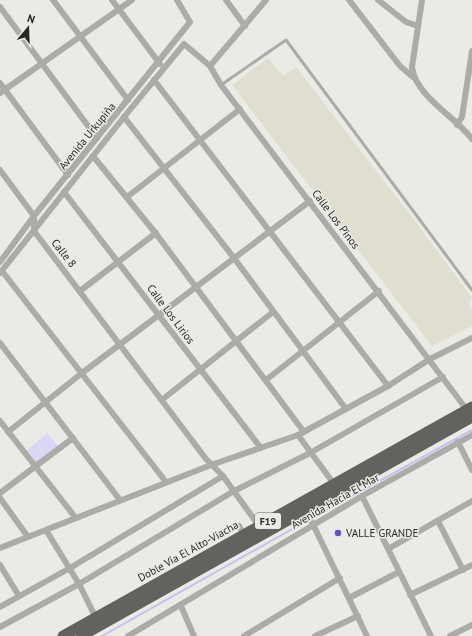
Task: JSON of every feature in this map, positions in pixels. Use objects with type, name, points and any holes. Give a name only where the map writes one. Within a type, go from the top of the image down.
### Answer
[{"type":"highway","name":"Doble Vía El Alto-Viacha","points":[[63,636],[96,618],[242,530],[259,526],[470,411]]},
{"type":"highway","name":"Doble Vía El Alto-Viacha","points":[[81,636],[309,517],[470,411]]},
{"type":"street","points":[[53,0],[81,35],[128,100]]},
{"type":"street","points":[[112,0],[158,61],[165,68],[124,117],[1,272],[82,373],[166,482]]},
{"type":"street","points":[[2,91],[132,0]]},
{"type":"street","name":"Avenida Urkupiña","points":[[0,262],[34,216],[190,22],[177,0]]},
{"type":"street","points":[[226,0],[245,26]]},
{"type":"street","points":[[210,66],[266,0]]},
{"type":"street","points":[[349,0],[400,66],[413,77],[432,101],[472,139]]},
{"type":"street","points":[[378,0],[406,22],[418,26]]},
{"type":"street","points":[[413,77],[412,67],[422,0]]},
{"type":"street","points":[[0,7],[97,138]]},
{"type":"street","name":"Calle Los Pinos","points":[[165,68],[184,44],[210,66],[221,85],[379,291],[443,378],[470,411]]},
{"type":"street","points":[[457,126],[462,117],[472,51]]},
{"type":"street","points":[[154,80],[388,386]]},
{"type":"street","points":[[0,83],[2,91],[68,175]]},
{"type":"street","points":[[127,196],[240,109]]},
{"type":"street","points":[[124,117],[234,258],[346,409]]},
{"type":"street","points":[[93,156],[156,233],[304,432]]},
{"type":"street","points":[[0,170],[34,216],[34,231]]},
{"type":"street","name":"Calle Los Lirios","points":[[64,192],[261,448]]},
{"type":"street","points":[[8,432],[44,402],[310,201]]},
{"type":"street","name":"Calle 8","points":[[34,231],[163,399],[211,465],[223,476],[259,526]]},
{"type":"street","points":[[80,291],[156,233]]},
{"type":"street","points":[[266,380],[379,291]]},
{"type":"street","points":[[163,399],[273,312]]},
{"type":"street","points":[[0,548],[166,482],[298,435],[388,386],[430,359],[472,338]]},
{"type":"street","points":[[0,343],[120,500]]},
{"type":"street","points":[[0,627],[79,584],[234,491],[310,453],[443,378]]},
{"type":"street","points":[[0,421],[75,517]]},
{"type":"street","points":[[298,435],[334,484]]},
{"type":"street","name":"Avenida Hacia El Mar","points":[[128,636],[181,606],[309,517],[362,496],[472,435]]},
{"type":"street","points":[[0,493],[73,438]]},
{"type":"street","points":[[458,442],[472,470]]},
{"type":"street","points":[[0,607],[70,568],[223,476]]},
{"type":"street","points":[[362,496],[431,636]]},
{"type":"street","points":[[0,498],[28,537]]},
{"type":"street","points":[[388,549],[472,501]]},
{"type":"street","points":[[309,517],[367,636]]},
{"type":"street","points":[[438,521],[462,570]]},
{"type":"street","points":[[46,530],[70,568],[96,618]]},
{"type":"street","points":[[0,565],[19,596]]},
{"type":"street","points":[[410,595],[472,565]]},
{"type":"street","points":[[349,598],[399,572]]},
{"type":"street","points":[[244,636],[340,578]]},
{"type":"street","points":[[181,606],[194,636]]},
{"type":"street","points":[[314,636],[358,616]]},
{"type":"street","points":[[450,636],[472,625]]},
{"type":"lane","points":[[221,85],[286,40],[472,290]]},
{"type":"shaded area","points":[[268,58],[283,76],[296,67],[418,225],[472,298],[469,306],[472,310],[472,326],[432,346],[232,85]]},
{"type":"shaded area","points":[[47,433],[58,446],[37,463],[27,450]]},
{"type":"waterway","points":[[102,636],[472,430]]},
{"type":"place","name":"VALLE GRANDE","points":[[338,533]]}]
